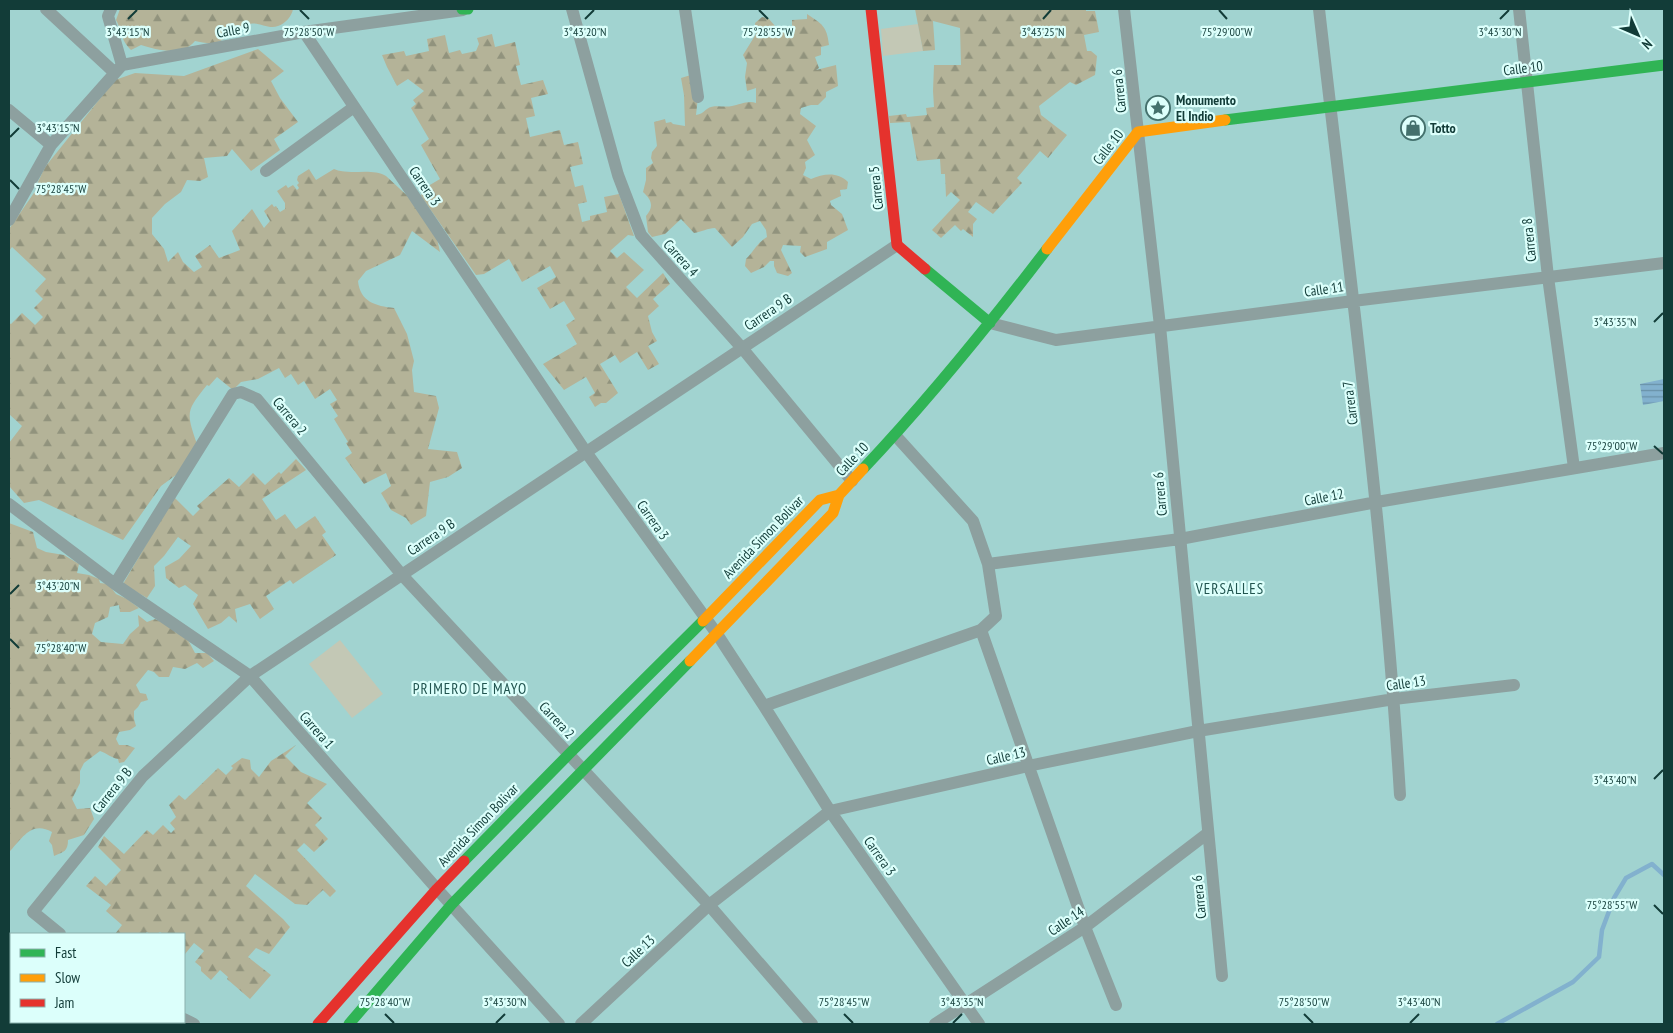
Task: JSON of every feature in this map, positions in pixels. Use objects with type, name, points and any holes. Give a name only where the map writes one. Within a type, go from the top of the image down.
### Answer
[{"type":"main road","name":"Carrera 5","points":[[871,9],[897,244]]},
{"type":"main road","name":"Calle 10","points":[[839,496],[895,435],[990,322],[1138,132],[1664,65]]},
{"type":"main road","points":[[897,244],[990,322]]},
{"type":"main road","points":[[349,1024],[452,904],[584,771],[833,513],[839,496]]},
{"type":"main road","name":"Avenida Simon Bolivar","points":[[318,1024],[437,889],[569,754],[705,619],[820,500],[839,496]]},
{"type":"street","points":[[46,9],[118,69]]},
{"type":"street","points":[[111,9],[108,16],[118,69]]},
{"type":"street","name":"Calle 9","points":[[118,69],[304,32],[464,9]]},
{"type":"street","name":"Carrera 4","points":[[572,9],[618,175],[641,235],[742,348],[852,481]]},
{"type":"street","points":[[685,9],[698,98]]},
{"type":"street","name":"Carrera 6","points":[[1124,9],[1160,326],[1222,976]]},
{"type":"street","name":"Carrera 7","points":[[1319,9],[1376,502],[1394,699],[1400,796]]},
{"type":"street","name":"Carrera 8","points":[[1519,9],[1548,277],[1574,468]]},
{"type":"street","name":"Carrera 3","points":[[304,32],[586,452],[717,634],[830,811],[979,1024]]},
{"type":"street","points":[[9,220],[51,146],[118,69]]},
{"type":"street","points":[[266,171],[354,107]]},
{"type":"street","points":[[9,110],[51,146]]},
{"type":"street","name":"Carrera 9 B","points":[[59,933],[33,912],[143,776],[250,676],[897,244]]},
{"type":"street","name":"Calle 11","points":[[990,322],[1056,340],[1664,263]]},
{"type":"street","name":"Carrera 2","points":[[115,584],[233,394],[241,392],[256,399],[402,575],[709,905],[812,1024]]},
{"type":"street","points":[[764,706],[981,630],[996,616],[988,564],[973,521],[895,435]]},
{"type":"street","name":"Calle 12","points":[[988,564],[1180,539],[1376,502],[1664,453]]},
{"type":"street","name":"Carrera 1","points":[[9,504],[115,584],[250,676],[437,889],[559,1024]]},
{"type":"street","points":[[981,630],[1028,766],[1116,1005]]},
{"type":"street","name":"Calle 13","points":[[581,1024],[709,905],[830,811],[1028,766],[1198,731],[1394,699],[1514,685]]},
{"type":"street","name":"Calle 14","points":[[935,1024],[1086,927],[1208,833]]},
{"type":"green space","points":[[120,9],[293,9],[288,19],[278,26],[271,27],[252,23],[239,27],[218,42],[195,41],[183,49],[169,51],[141,45],[131,50],[123,39],[116,20]]},
{"type":"green space","points":[[915,9],[1086,9],[1086,11],[1095,11],[1099,32],[1084,35],[1087,51],[1091,51],[1097,56],[1095,75],[1076,85],[1070,82],[1039,106],[1041,115],[1067,135],[1048,158],[1040,151],[1017,178],[1022,183],[993,214],[976,202],[968,212],[977,219],[973,224],[973,237],[963,229],[961,231],[955,225],[941,238],[932,230],[960,200],[951,192],[946,197],[945,174],[941,174],[940,159],[917,161],[910,122],[890,123],[889,116],[906,114],[907,117],[927,115],[926,108],[934,107],[934,65],[961,65],[960,28],[933,21],[935,50],[923,51]]},
{"type":"green space","points":[[807,14],[823,26],[829,45],[821,47],[821,55],[815,57],[819,68],[816,70],[836,65],[838,86],[826,92],[826,97],[818,105],[801,108],[800,114],[816,126],[807,140],[815,155],[805,162],[806,168],[803,175],[811,179],[830,174],[839,176],[848,182],[847,189],[840,190],[841,196],[830,201],[831,205],[842,214],[848,230],[827,242],[827,249],[805,257],[800,252],[801,246],[783,245],[781,250],[792,273],[788,276],[777,273],[774,261],[770,261],[764,267],[751,273],[745,266],[746,259],[758,244],[767,237],[766,230],[760,221],[752,224],[743,237],[732,247],[715,228],[694,233],[681,219],[665,234],[652,237],[648,232],[646,216],[651,204],[643,192],[646,168],[653,163],[651,158],[652,152],[657,146],[654,122],[665,119],[666,123],[671,122],[685,126],[684,95],[681,78],[694,74],[698,97],[696,115],[713,107],[750,102],[756,103],[756,88],[747,91],[745,77],[747,63],[743,55],[756,34],[755,23],[762,17],[768,18],[776,27],[792,26],[792,20],[807,19]]},
{"type":"green space","points":[[918,24],[923,51],[883,56],[881,29]]},
{"type":"green space","points":[[492,34],[495,47],[515,42],[520,65],[516,66],[521,85],[543,80],[548,94],[531,98],[535,116],[526,118],[530,137],[560,130],[564,145],[578,142],[583,164],[570,167],[575,187],[583,185],[587,202],[578,204],[582,222],[590,220],[590,216],[607,212],[604,197],[619,194],[634,236],[628,235],[610,251],[617,258],[624,252],[644,270],[626,287],[637,298],[663,273],[670,284],[653,299],[659,306],[648,316],[652,332],[657,341],[648,346],[659,364],[648,370],[637,352],[620,363],[615,355],[600,364],[618,393],[606,403],[601,403],[595,407],[589,397],[595,393],[586,377],[564,390],[543,364],[577,344],[566,325],[575,319],[564,301],[550,309],[537,288],[556,277],[550,266],[522,282],[509,259],[484,274],[476,275],[421,196],[423,189],[440,179],[421,145],[429,139],[411,108],[416,104],[413,100],[424,91],[408,79],[397,86],[382,55],[404,51],[406,56],[429,51],[427,39],[445,35],[449,53],[460,50],[462,54],[476,51],[479,44],[477,38]]},
{"type":"green space","points":[[258,49],[284,71],[271,81],[280,98],[298,122],[274,139],[280,150],[251,171],[232,149],[227,156],[204,158],[208,177],[200,181],[187,180],[181,192],[165,204],[152,218],[152,234],[164,249],[168,262],[178,252],[183,262],[194,272],[202,267],[195,256],[210,245],[219,258],[240,250],[232,231],[252,209],[264,228],[270,221],[264,211],[272,204],[280,212],[285,209],[285,203],[277,191],[286,185],[288,188],[293,185],[297,190],[299,188],[297,185],[299,183],[297,180],[298,176],[309,169],[316,180],[334,169],[346,172],[374,172],[386,176],[413,201],[436,234],[440,252],[412,231],[400,255],[366,271],[358,281],[359,288],[370,302],[394,308],[407,334],[414,361],[412,370],[414,392],[436,396],[439,408],[428,449],[457,452],[462,468],[448,477],[430,482],[426,516],[411,525],[406,518],[391,510],[381,493],[391,486],[386,473],[364,484],[345,458],[352,453],[346,443],[348,442],[334,419],[338,416],[330,404],[337,400],[330,389],[315,399],[304,381],[298,385],[291,374],[285,378],[279,368],[258,379],[241,382],[233,390],[217,377],[209,386],[207,385],[195,401],[190,412],[191,425],[197,444],[180,472],[161,486],[123,540],[39,500],[24,503],[9,486],[9,443],[22,426],[9,414],[9,323],[11,324],[22,313],[35,325],[43,317],[34,308],[43,299],[35,291],[46,279],[12,247],[9,251],[9,229],[36,190],[45,167],[115,80],[135,73],[184,76]]},
{"type":"green space","points":[[296,459],[306,470],[262,499],[276,520],[285,514],[296,529],[315,516],[326,532],[322,535],[336,555],[293,584],[290,580],[266,596],[274,609],[260,619],[250,604],[235,609],[237,623],[229,616],[221,623],[208,629],[193,604],[198,595],[185,585],[179,588],[166,578],[165,567],[179,559],[191,546],[178,537],[154,566],[155,586],[147,598],[123,584],[174,497],[193,516],[200,509],[197,506],[229,478],[239,487],[253,473],[265,485],[279,472],[281,474]]},
{"type":"green space","points":[[9,523],[33,532],[37,548],[46,552],[64,555],[79,564],[77,573],[89,575],[99,579],[100,583],[108,584],[116,594],[139,608],[130,612],[120,612],[119,605],[110,607],[108,617],[95,623],[92,634],[101,642],[123,644],[139,626],[138,615],[147,622],[155,619],[168,625],[187,638],[195,653],[207,653],[214,661],[203,668],[197,663],[185,669],[173,667],[169,677],[159,677],[154,672],[148,670],[136,685],[140,693],[146,694],[148,700],[141,702],[134,711],[136,726],[130,730],[119,732],[116,739],[119,745],[135,748],[124,762],[119,763],[118,759],[100,751],[84,763],[80,771],[80,783],[72,799],[77,809],[90,808],[94,819],[84,835],[68,840],[65,851],[54,856],[52,845],[49,841],[52,832],[38,828],[23,837],[9,852]]},
{"type":"green space","points":[[340,640],[383,694],[352,718],[309,664]]},
{"type":"green space","points":[[296,745],[285,756],[301,772],[327,784],[307,803],[322,818],[315,825],[328,839],[314,852],[304,843],[297,850],[336,891],[330,897],[323,890],[307,905],[295,904],[255,874],[246,886],[290,927],[269,954],[256,948],[248,957],[271,975],[250,999],[227,979],[228,977],[220,970],[211,980],[201,971],[201,967],[195,962],[204,951],[194,943],[185,954],[185,933],[116,933],[122,925],[106,911],[111,905],[86,886],[95,876],[106,886],[121,870],[98,847],[104,836],[124,854],[147,830],[153,835],[163,825],[171,833],[175,829],[170,823],[176,817],[169,805],[179,795],[185,800],[218,768],[226,775],[233,768],[231,766],[242,758],[250,760],[251,769],[259,777],[271,761]]},
{"type":"water","points":[[1664,379],[1664,401],[1643,405],[1640,384]]},
{"type":"waterway","points":[[1497,1024],[1573,982],[1599,957],[1602,930],[1614,898],[1626,878],[1652,864],[1664,875]]},
{"type":"traffic: fast","points":[[462,9],[468,9]]},
{"type":"traffic: fast","points":[[1225,120],[1664,65]]},
{"type":"traffic: fast","points":[[863,469],[958,361],[1047,249]]},
{"type":"traffic: fast","points":[[925,269],[990,323]]},
{"type":"traffic: fast","points":[[464,861],[703,621]]},
{"type":"traffic: fast","points":[[349,1024],[452,904],[690,661]]},
{"type":"traffic: slow","points":[[1047,249],[1138,132],[1225,120]]},
{"type":"traffic: slow","points":[[690,661],[833,513],[839,495],[863,469]]},
{"type":"traffic: slow","points":[[703,621],[820,500],[839,495]]},
{"type":"traffic: jam","points":[[871,9],[897,245],[925,269]]},
{"type":"traffic: jam","points":[[318,1024],[464,861]]},
{"type":"place","name":"Monumento El Indio","points":[[1158,108]]},
{"type":"place","name":"Totto","points":[[1413,128]]},
{"type":"district","name":"VERSALLES","points":[[1230,588]]},
{"type":"district","name":"PRIMERO DE MAYO","points":[[470,688]]}]
